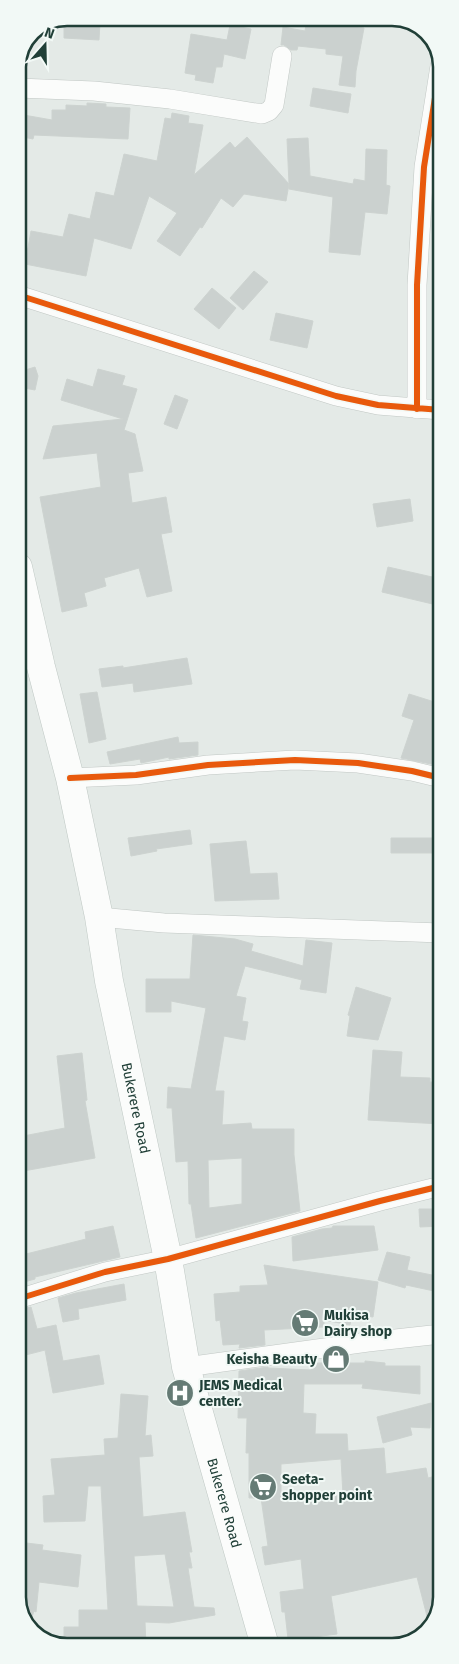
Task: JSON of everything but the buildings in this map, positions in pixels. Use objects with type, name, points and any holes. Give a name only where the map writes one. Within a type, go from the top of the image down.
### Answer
[{"type":"main road","name":"Bukerere Road","points":[[26,602],[70,778],[99,917],[109,981],[168,1259],[186,1367],[263,1638]]},
{"type":"street","points":[[26,88],[94,91],[170,99],[262,114],[269,111],[274,105],[282,56]]},
{"type":"street","points":[[417,409],[417,285],[424,167],[433,110]]},
{"type":"street","points":[[26,298],[336,396],[378,405],[433,410]]},
{"type":"street","points":[[70,778],[136,775],[208,765],[295,760],[358,762],[433,776]]},
{"type":"street","points":[[99,917],[164,924],[433,933]]},
{"type":"street","points":[[26,1297],[105,1272],[168,1259],[380,1200],[433,1188]]},
{"type":"street","points":[[186,1367],[433,1335]]},
{"type":"cycle path","points":[[417,409],[417,285],[424,167],[433,110]]},
{"type":"cycle path","points":[[26,298],[336,396],[378,405],[433,409]]},
{"type":"cycle path","points":[[70,778],[136,775],[208,765],[295,760],[358,763],[433,776]]},
{"type":"cycle path","points":[[26,1297],[105,1272],[168,1259],[433,1188]]},
{"type":"place","name":"Mukisa Dairy shop","points":[[305,1323]]},
{"type":"place","name":"Keisha Beauty","points":[[336,1359]]},
{"type":"place","name":"JEMS Medical center.","points":[[180,1393]]},
{"type":"place","name":"Seeta- shopper point","points":[[263,1487]]}]
